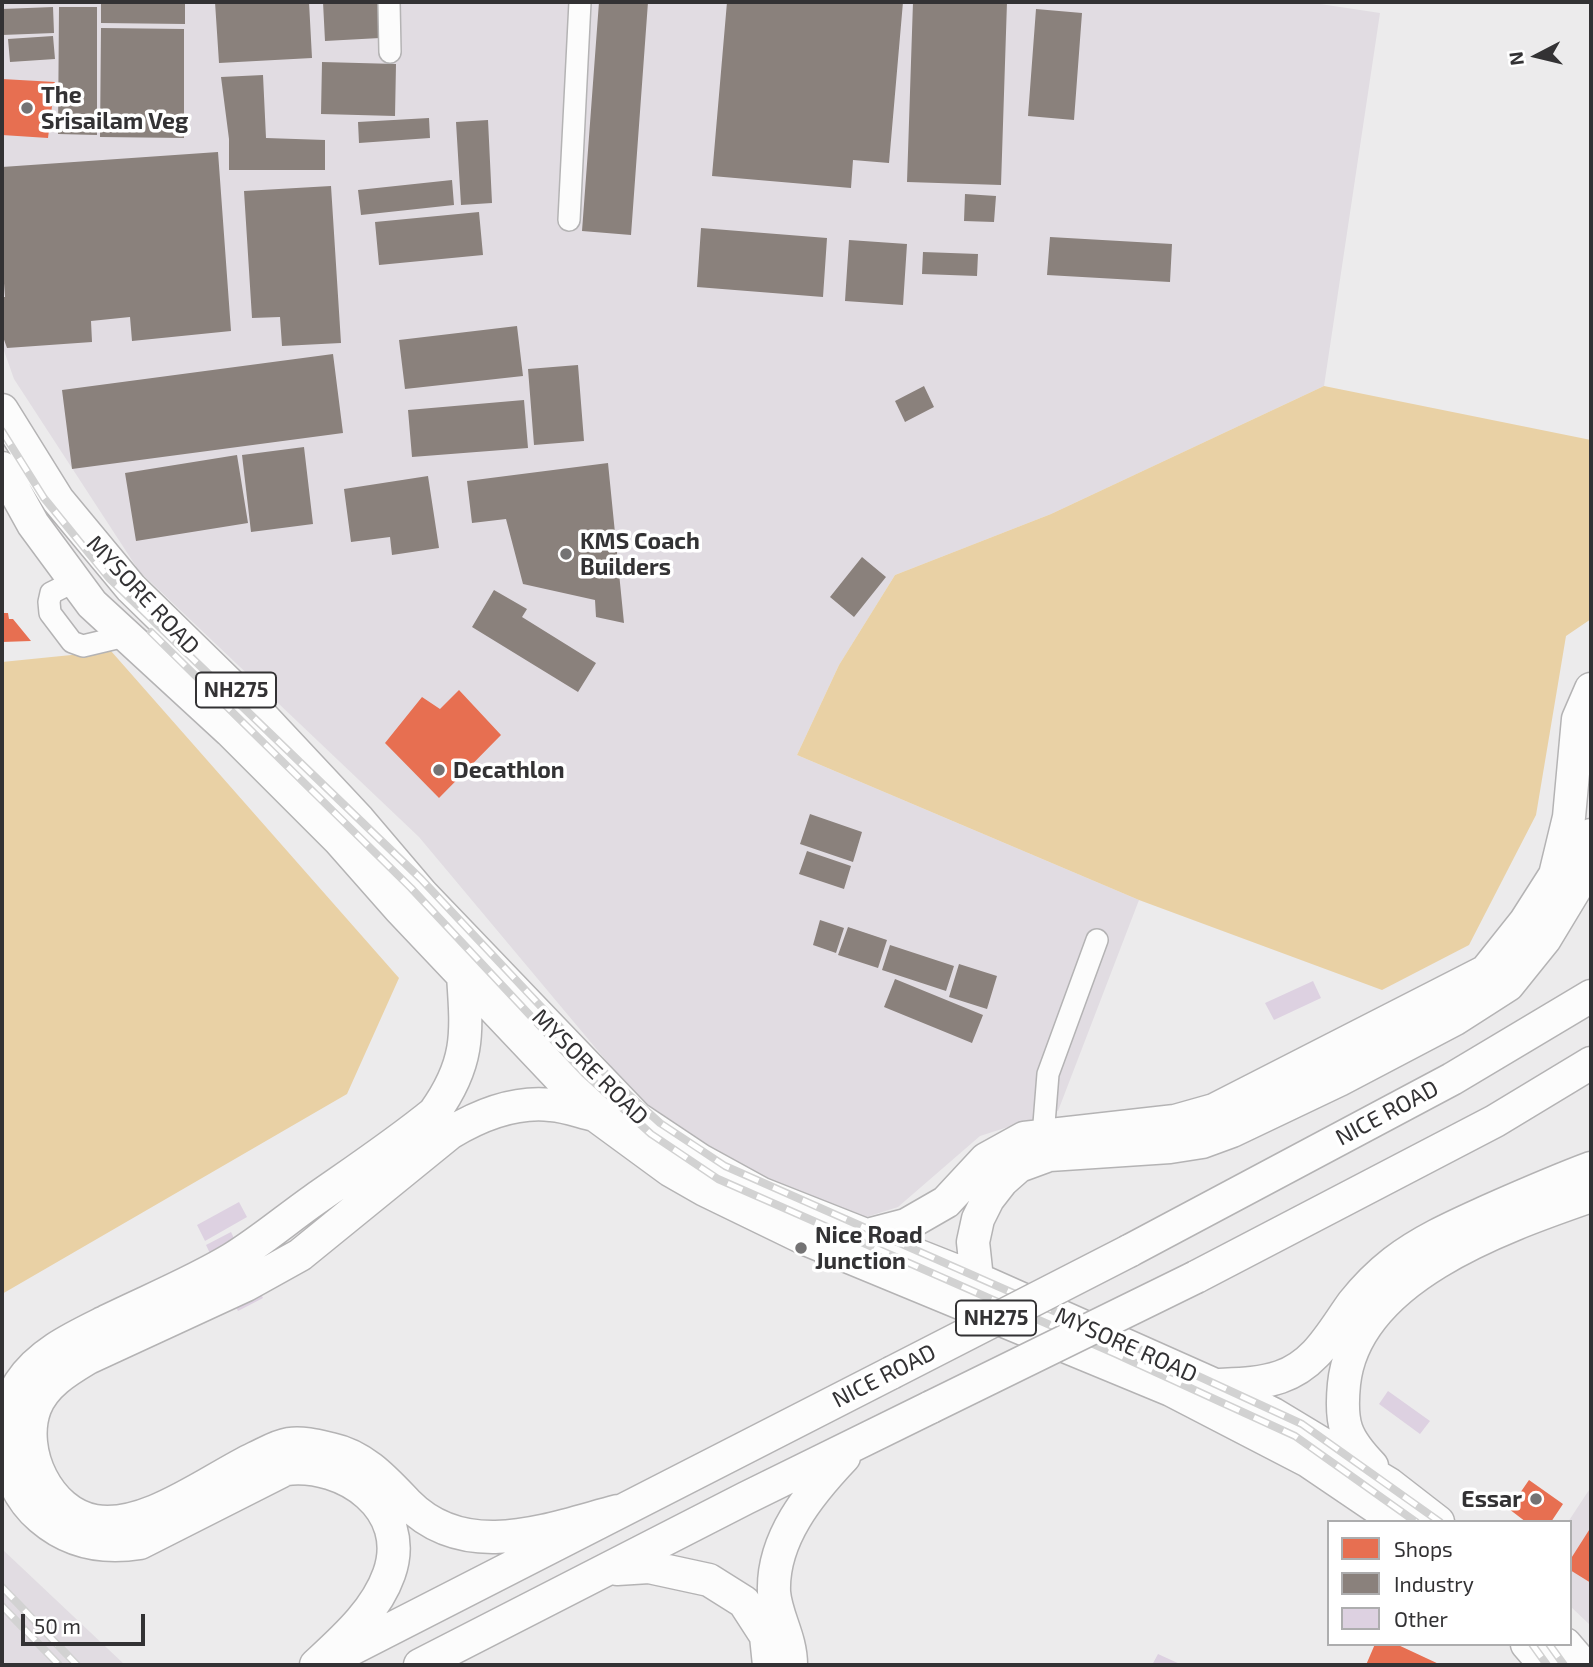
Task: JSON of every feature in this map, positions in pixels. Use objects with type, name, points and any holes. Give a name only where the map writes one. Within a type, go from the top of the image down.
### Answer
[{"type":"highway","name":"MYSORE ROAD","points":[[2,410],[58,500],[131,588],[256,710],[359,820],[422,894],[474,968],[595,1115],[670,1170],[705,1190],[808,1240],[1171,1390],[1308,1461],[1395,1520]]},
{"type":"highway","name":"MYSORE ROAD","points":[[2,468],[33,524],[83,592],[125,636],[230,731],[339,840],[637,1118],[700,1160],[762,1194],[977,1279],[1215,1385],[1273,1414],[1389,1484],[1435,1520]]},
{"type":"highway","points":[[83,592],[131,588]]},
{"type":"highway","points":[[864,1236],[906,1225],[946,1202],[986,1159],[1024,1138],[1175,1121],[1213,1110],[1486,971],[1525,922],[1555,875],[1569,817],[1578,719],[1591,689]]},
{"type":"highway","points":[[977,1279],[973,1242],[978,1219],[988,1199],[1002,1181],[1019,1167],[1049,1155],[1170,1147],[1202,1142],[1232,1131],[1339,1080],[1455,1019],[1508,985],[1545,939],[1580,881],[1591,835]]},
{"type":"highway","points":[[317,1665],[361,1620],[383,1588],[389,1572],[394,1551],[393,1537],[386,1518],[363,1490],[336,1473],[300,1467],[286,1469],[140,1543],[113,1546],[81,1541],[51,1526],[38,1516],[15,1485],[5,1443],[11,1400],[34,1366],[72,1338],[232,1259],[434,1113],[454,1080],[461,1060],[474,968]]},
{"type":"highway","name":"NICE ROAD","points":[[317,1665],[1129,1251],[1452,1079],[1591,996]]},
{"type":"highway","name":"NICE ROAD","points":[[420,1665],[856,1443],[1196,1277],[1495,1121],[1591,1063]]},
{"type":"highway","points":[[595,1115],[551,1105],[525,1106],[498,1111],[458,1128],[300,1255],[246,1284],[88,1358],[64,1373],[46,1389],[35,1407],[31,1426],[32,1450],[38,1472],[50,1491],[67,1508],[92,1521],[110,1523],[135,1520],[248,1461],[290,1444],[337,1450],[362,1461],[386,1479],[409,1505],[426,1518],[447,1529],[471,1536],[523,1536],[618,1511]]},
{"type":"highway","points":[[1215,1385],[1281,1377],[1304,1364],[1323,1348],[1366,1289],[1404,1255],[1438,1234],[1591,1168]]},
{"type":"highway","points":[[1389,1484],[1352,1445],[1345,1427],[1342,1402],[1348,1360],[1359,1337],[1376,1314],[1421,1272],[1478,1239],[1591,1196]]},
{"type":"highway","points":[[791,1665],[791,1648],[774,1594],[777,1557],[803,1506],[856,1443]]},
{"type":"highway","points":[[606,1570],[649,1567],[709,1580],[744,1602],[766,1636],[769,1665]]},
{"type":"highway","points":[[1529,1646],[1545,1665]]},
{"type":"highway","points":[[1567,1646],[1583,1665]]},
{"type":"street","points":[[389,2],[390,52]]},
{"type":"street","points":[[569,220],[580,2]]},
{"type":"street","points":[[83,592],[51,593],[49,602],[50,613],[72,642],[83,646],[125,636]]},
{"type":"street","points":[[1043,1136],[1048,1074],[1097,940]]},
{"type":"shaded area","points":[[2,2],[1307,2],[1380,13],[1324,386],[1051,514],[895,575],[839,665],[797,755],[1139,900],[1058,1111],[980,1136],[898,1207],[860,1219],[739,1166],[655,1119],[419,837],[139,571],[14,379],[2,345]]},
{"type":"shaded area","points":[[1324,386],[1591,440],[1591,619],[1566,636],[1536,815],[1469,945],[1382,990],[1139,900],[797,755],[839,665],[895,575],[1051,514]]},
{"type":"shaded area","points":[[111,651],[399,978],[347,1094],[2,1294],[2,662]]},
{"type":"shaded area","points":[[1591,1487],[1589,1624],[1572,1608],[1572,1520],[1569,1520]]},
{"type":"shaded area","points":[[2,1549],[125,1665],[2,1665]]},
{"type":"building: Shops","name":"The Srisailam Veg","points":[[2,79],[55,82],[48,138],[2,135]]},
{"type":"building: Shops","points":[[2,613],[8,613],[9,619],[13,619],[31,641],[2,642]]},
{"type":"building: Shops","name":"Decathlon","points":[[459,690],[501,735],[439,798],[385,743],[422,697],[440,709]]},
{"type":"building: Shops","points":[[1529,1480],[1563,1504],[1552,1520],[1523,1520],[1509,1509]]},
{"type":"building: Shops","points":[[1591,1527],[1591,1583],[1572,1571],[1572,1557]]},
{"type":"building: Shops","points":[[1374,1646],[1400,1646],[1441,1665],[1366,1665]]},
{"type":"building: Industry","points":[[101,2],[185,2],[185,24],[101,23]]},
{"type":"building: Industry","points":[[215,2],[309,2],[312,58],[219,63]]},
{"type":"building: Industry","points":[[323,2],[378,2],[380,38],[325,41]]},
{"type":"building: Industry","points":[[599,2],[648,2],[631,235],[582,231]]},
{"type":"building: Industry","points":[[727,2],[903,2],[889,163],[853,160],[851,188],[712,176]]},
{"type":"building: Industry","points":[[913,2],[1007,2],[1001,185],[907,182]]},
{"type":"building: Industry","points":[[53,7],[54,33],[2,35],[2,9]]},
{"type":"building: Industry","points":[[59,7],[97,7],[97,135],[58,134]]},
{"type":"building: Industry","points":[[1036,9],[1082,13],[1074,120],[1028,116]]},
{"type":"building: Industry","points":[[101,28],[184,29],[184,138],[100,137]]},
{"type":"building: Industry","points":[[53,36],[55,59],[10,62],[8,39]]},
{"type":"building: Industry","points":[[322,62],[396,64],[395,116],[321,114]]},
{"type":"building: Industry","points":[[263,75],[266,138],[325,140],[325,170],[229,170],[229,139],[221,77]]},
{"type":"building: Industry","points":[[429,118],[430,138],[359,143],[358,122]]},
{"type":"building: Industry","points":[[488,120],[492,203],[461,205],[456,122]]},
{"type":"building: Industry","points":[[218,152],[231,331],[132,341],[130,317],[91,321],[92,342],[7,348],[2,334],[2,297],[5,297],[2,167]]},
{"type":"building: Industry","points":[[452,180],[454,205],[361,215],[358,190]]},
{"type":"building: Industry","points":[[331,186],[341,343],[282,346],[280,317],[252,318],[244,191]]},
{"type":"building: Industry","points":[[965,194],[996,196],[994,222],[964,221]]},
{"type":"building: Industry","points":[[479,212],[483,255],[379,265],[375,222]]},
{"type":"building: Industry","points":[[701,228],[827,238],[823,297],[697,287]]},
{"type":"building: Industry","points":[[1050,237],[1172,244],[1170,282],[1047,275]]},
{"type":"building: Industry","points":[[849,240],[907,244],[903,305],[845,301]]},
{"type":"building: Industry","points":[[923,252],[978,254],[977,276],[922,274]]},
{"type":"building: Industry","points":[[517,326],[523,376],[405,389],[399,340]]},
{"type":"building: Industry","points":[[333,354],[343,433],[72,469],[62,390]]},
{"type":"building: Industry","points":[[578,365],[584,441],[534,445],[528,369]]},
{"type":"building: Industry","points":[[924,386],[934,407],[905,422],[895,401]]},
{"type":"building: Industry","points":[[524,400],[528,448],[412,457],[408,410]]},
{"type":"building: Industry","points":[[304,447],[313,524],[251,532],[242,455]]},
{"type":"building: Industry","points":[[237,455],[248,523],[136,541],[125,473]]},
{"type":"building: Industry","name":"KMS Coach Builders","points":[[608,463],[624,623],[596,617],[595,600],[523,584],[506,519],[472,523],[467,481]]},
{"type":"building: Industry","points":[[428,476],[439,548],[392,555],[390,537],[351,542],[344,489]]},
{"type":"building: Industry","points":[[862,557],[886,577],[854,617],[830,597]]},
{"type":"building: Industry","points":[[494,590],[527,609],[522,617],[596,663],[578,692],[472,627]]},
{"type":"building: Industry","points":[[810,814],[862,832],[853,862],[800,844]]},
{"type":"building: Industry","points":[[807,851],[851,866],[844,889],[799,874]]},
{"type":"building: Industry","points":[[820,920],[844,928],[836,953],[813,945]]},
{"type":"building: Industry","points":[[848,927],[887,940],[878,968],[838,955]]},
{"type":"building: Industry","points":[[890,945],[954,966],[946,991],[882,970]]},
{"type":"building: Industry","points":[[959,964],[997,976],[987,1009],[949,997]]},
{"type":"building: Industry","points":[[895,979],[983,1015],[972,1043],[884,1007]]},
{"type":"building: Other","points":[[1313,981],[1321,998],[1274,1020],[1265,1003]]},
{"type":"building: Other","points":[[239,1202],[247,1217],[205,1241],[197,1225]]},
{"type":"building: Other","points":[[231,1232],[263,1298],[238,1311],[206,1245]]},
{"type":"building: Other","points":[[1388,1391],[1430,1421],[1420,1434],[1379,1404]]},
{"type":"building: Other","points":[[1158,1654],[1182,1665],[1152,1665]]},
{"type":"railway","points":[[2,431],[44,498],[109,578],[421,879],[594,1063],[660,1123],[725,1166],[1122,1341],[1302,1424],[1437,1520]]},
{"type":"railway","points":[[151,632],[411,888],[584,1073],[651,1134],[718,1179],[1295,1436],[1413,1520]]},
{"type":"railway","points":[[2,1587],[77,1665]]},
{"type":"railway","points":[[2,1606],[59,1665]]},
{"type":"railway","points":[[1533,1646],[1547,1665]]},
{"type":"railway","points":[[1550,1646],[1564,1665]]},
{"type":"place","name":"The Srisailam Veg","points":[[27,108]]},
{"type":"place","name":"KMS Coach Builders","points":[[566,554]]},
{"type":"place","name":"Decathlon","points":[[439,770]]},
{"type":"place","name":"Nice Road Junction","points":[[801,1248]]},
{"type":"place","name":"Essar","points":[[1536,1499]]}]
